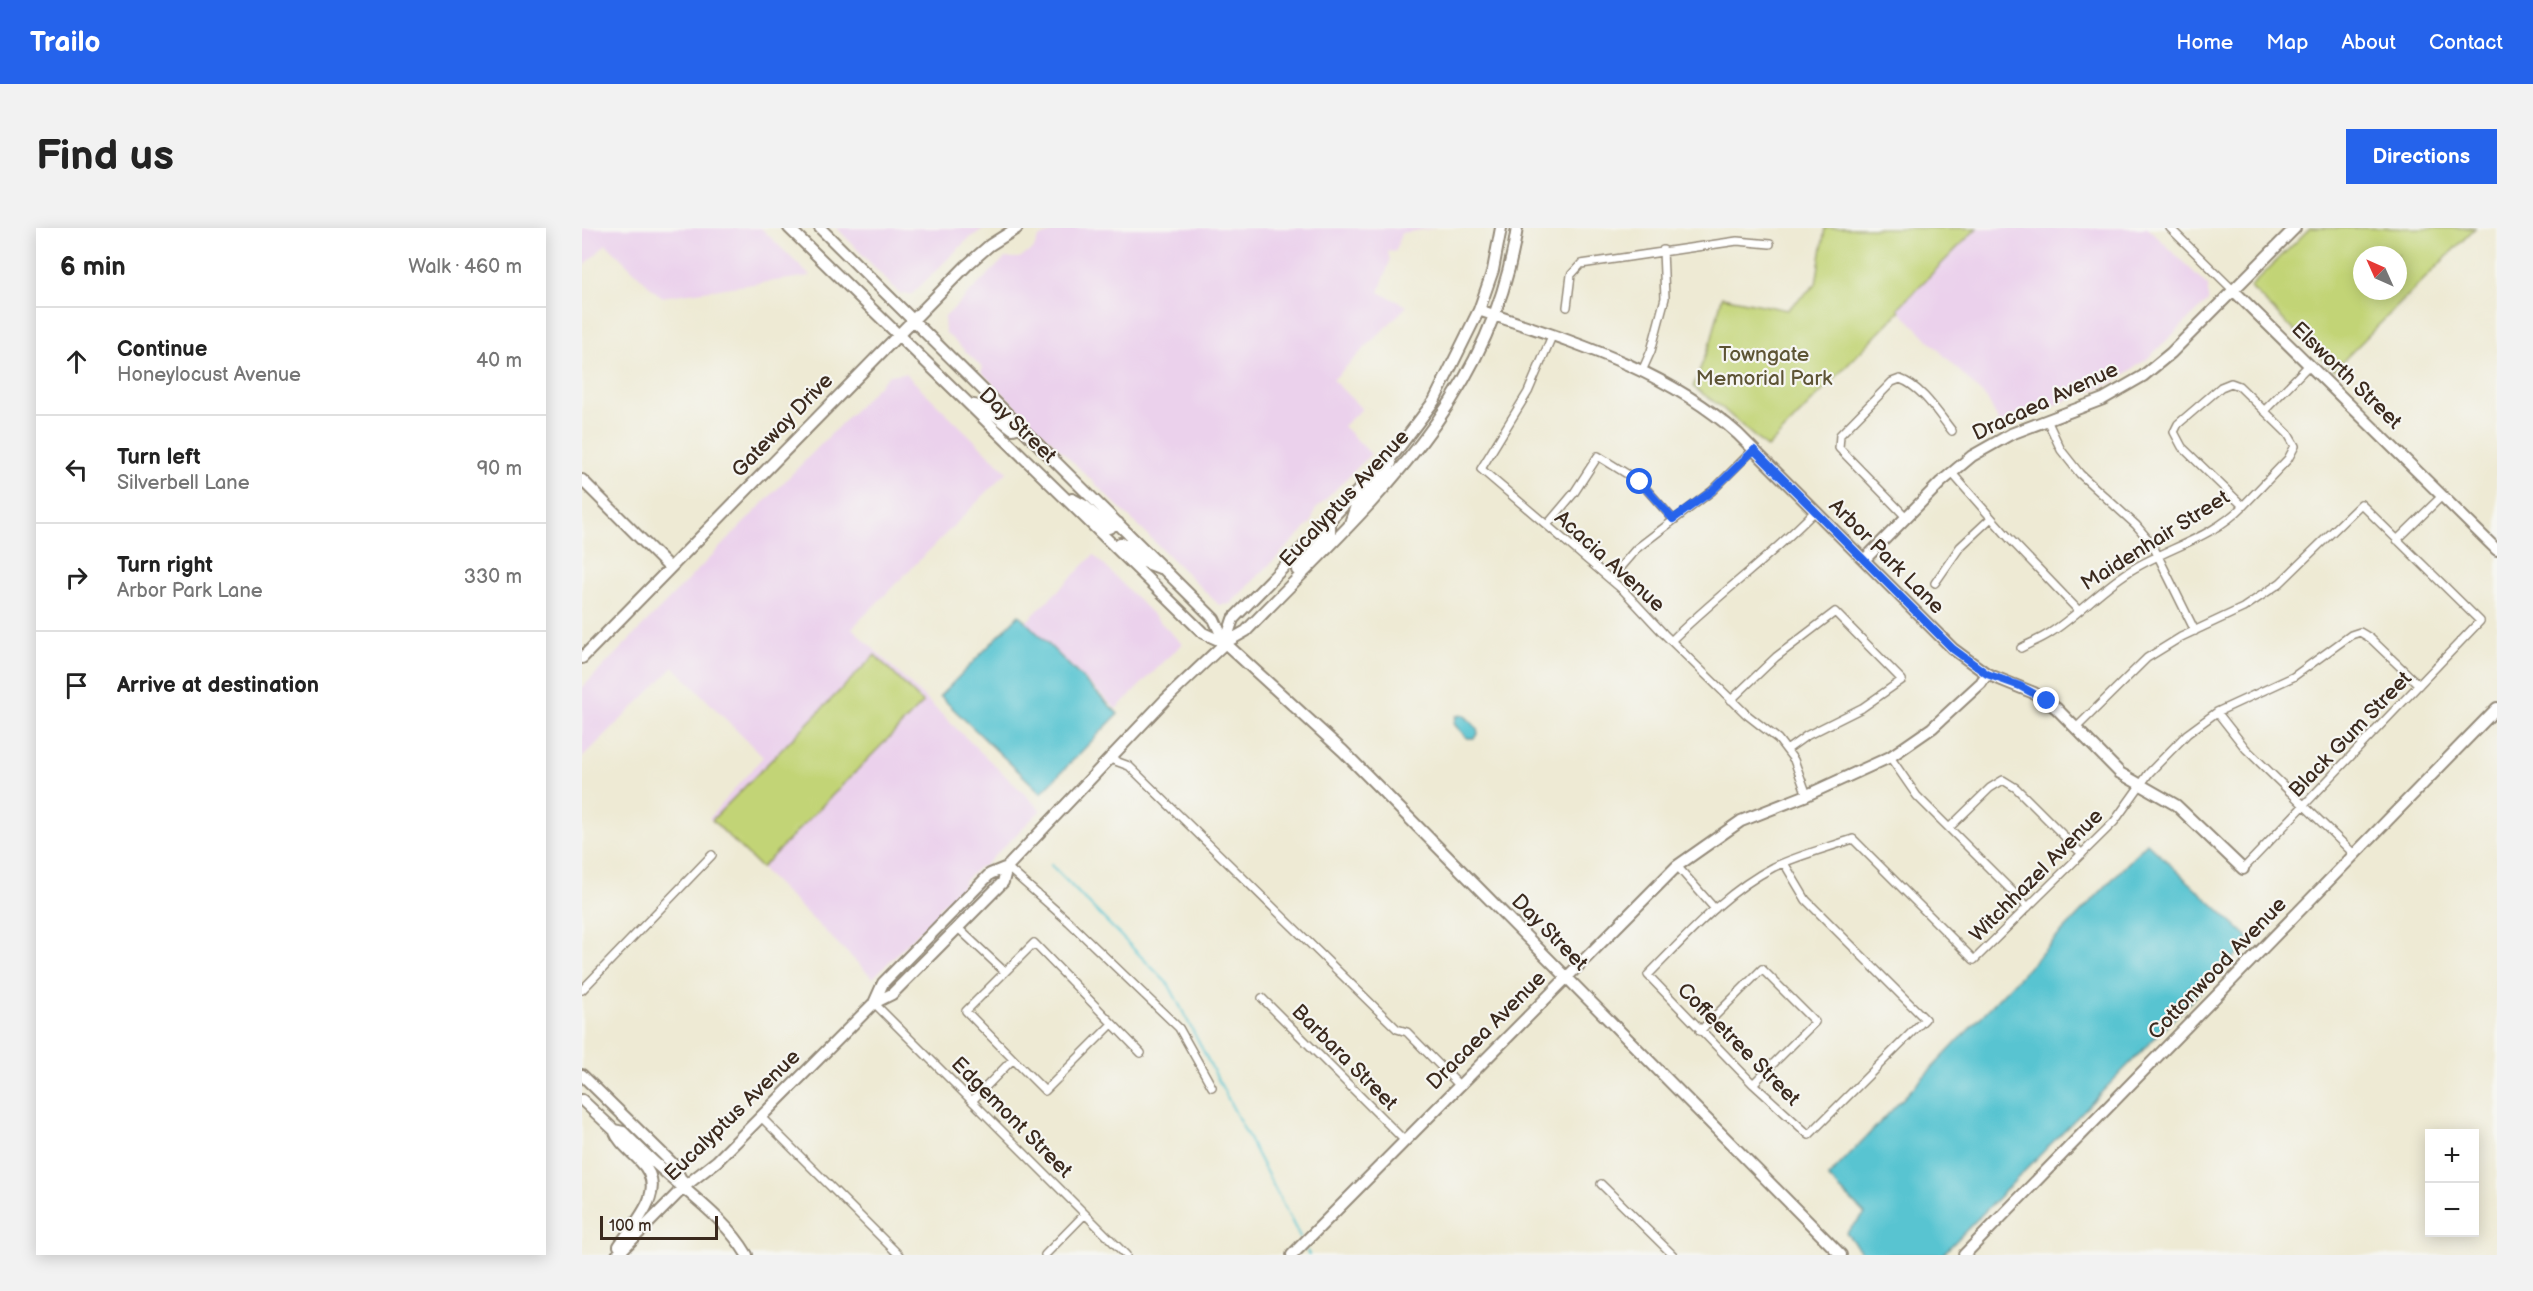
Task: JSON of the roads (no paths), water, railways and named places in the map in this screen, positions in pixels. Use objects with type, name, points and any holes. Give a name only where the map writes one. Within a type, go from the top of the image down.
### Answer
[{"type":"street","name":"Day Street","points":[[789,228],[1203,633],[1226,642]]},
{"type":"street","name":"Day Street","points":[[820,228],[1164,569],[1214,620],[1226,642],[1343,751],[1841,1255]]},
{"type":"street","name":"Gateway Drive","points":[[582,658],[967,265],[990,245],[1017,228]]},
{"type":"street","name":"Eucalyptus Avenue","points":[[1226,642],[1233,619],[1394,454],[1434,401],[1479,310],[1493,270],[1501,228]]},
{"type":"street","name":"Eucalyptus Avenue","points":[[617,1255],[685,1186],[717,1161],[873,1003],[883,983],[990,874],[1007,867],[1165,700],[1226,642],[1246,631],[1404,467],[1448,407],[1496,316],[1513,259],[1517,228]]},
{"type":"street","name":"Elsworth Street","points":[[2170,228],[2497,550]]},
{"type":"street","name":"Dracaea Avenue","points":[[1864,560],[1952,472],[1993,443],[2103,399],[2143,376],[2171,353],[2295,228]]},
{"type":"street","points":[[1567,307],[1571,275],[1581,264],[1737,240],[1770,244]]},
{"type":"street","points":[[1642,370],[1651,351],[1665,298],[1663,250]]},
{"type":"street","name":"Arbor Park Lane","points":[[1479,310],[1642,370],[1671,385],[1709,410],[1754,450],[1953,649],[1987,674],[2034,693],[2056,708],[2121,773],[2176,805],[2243,869]]},
{"type":"street","name":"Acacia Avenue","points":[[1552,336],[1528,392],[1481,469],[1634,600],[1671,641],[1731,700],[1788,750],[1807,795]]},
{"type":"street","points":[[2243,506],[2182,447],[2174,432],[2178,424],[2221,387],[2231,383],[2239,386],[2264,411],[2309,364]]},
{"type":"street","points":[[1906,517],[1839,448],[1840,435],[1892,382],[1900,379],[1907,381],[1932,405],[1952,431]]},
{"type":"street","points":[[968,404],[984,406],[1013,429],[1020,427]]},
{"type":"street","name":"Maidenhair Street","points":[[2021,648],[2050,633],[2120,578],[2158,556],[2209,532],[2243,506],[2288,459],[2295,446],[2288,434],[2264,411]]},
{"type":"street","points":[[2046,420],[2061,450],[2080,474],[2136,525],[2158,556],[2195,631]]},
{"type":"street","points":[[1610,579],[1636,549],[1712,491],[1754,450]]},
{"type":"street","points":[[1350,525],[1356,506],[1383,478],[1394,454]]},
{"type":"street","points":[[1547,525],[1574,493],[1599,456],[1640,482],[1673,519]]},
{"type":"street","points":[[1952,472],[1991,518],[2078,610]]},
{"type":"street","points":[[582,480],[670,568]]},
{"type":"street","points":[[1061,494],[1085,506],[1109,528],[1118,523]]},
{"type":"street","points":[[2076,728],[2140,664],[2165,646],[2243,608],[2280,583],[2361,504],[2397,540],[2442,496]]},
{"type":"street","points":[[1671,641],[1716,598],[1772,554],[1815,511]]},
{"type":"street","points":[[1935,583],[1960,547],[1991,518]]},
{"type":"street","points":[[1284,591],[1302,563],[1330,533],[1330,522]]},
{"type":"street","name":"Black Gum Street","points":[[2243,869],[2480,621],[2397,540]]},
{"type":"street","points":[[1115,547],[1120,543],[1125,544],[1144,562],[1164,569]]},
{"type":"street","points":[[1731,700],[1776,657],[1835,612],[1902,680],[1862,708],[1806,736],[1788,750]]},
{"type":"street","name":"Witchhazel Avenue","points":[[1648,975],[1715,909],[1744,886],[1784,863],[1853,839],[1974,960],[2124,810],[2141,786],[2187,734],[2217,712],[2293,677],[2351,635],[2360,632],[2370,638],[2419,685]]},
{"type":"street","name":"Dracaea Avenue","points":[[1292,1255],[1677,866],[1742,821],[1807,795],[1890,757],[1932,728],[1981,684],[1987,674]]},
{"type":"street","name":"Cottonwood Avenue","points":[[1965,1255],[2497,708]]},
{"type":"street","points":[[2217,712],[2242,744],[2355,855]]},
{"type":"street","points":[[1890,757],[1910,788],[2028,907]]},
{"type":"street","points":[[1110,759],[1129,766],[1397,1029],[1407,1032],[1459,1085]]},
{"type":"street","points":[[1950,828],[1990,788],[2003,780],[2016,788],[2082,854]]},
{"type":"street","points":[[582,990],[712,855]]},
{"type":"street","name":"Coffeetree Street","points":[[1648,975],[1753,1084],[1809,1135],[1925,1019],[1814,909],[1799,891],[1784,863]]},
{"type":"street","points":[[1677,866],[1715,909]]},
{"type":"street","name":"Eucalyptus Avenue","points":[[873,1003],[892,994],[1003,882],[1007,867]]},
{"type":"street","points":[[1007,867],[1070,922],[1179,1028],[1212,1087]]},
{"type":"street","points":[[957,927],[1005,972]]},
{"type":"street","points":[[1112,1024],[1045,1091],[966,1011],[1034,944],[1141,1053]]},
{"type":"street","points":[[1700,1031],[1762,969],[1815,1022],[1753,1084]]},
{"type":"street","name":"Barbara Street","points":[[1262,998],[1404,1140]]},
{"type":"street","name":"Edgemont Street","points":[[873,1003],[1126,1255]]},
{"type":"street","points":[[972,1101],[1013,1059]]},
{"type":"street","points":[[582,1075],[673,1164],[685,1186]]},
{"type":"street","points":[[582,1100],[614,1130],[618,1139],[646,1167],[654,1184],[650,1201],[612,1255]]},
{"type":"street","points":[[761,1117],[899,1255]]},
{"type":"street","points":[[614,1130],[622,1132],[666,1173],[685,1186],[727,1229],[747,1255]]},
{"type":"street","points":[[1601,1184],[1673,1255]]},
{"type":"street","points":[[1045,1255],[1085,1214]]},
{"type":"water","points":[[1019,615],[1118,714],[1041,793],[940,696]]},
{"type":"water","points":[[1464,715],[1477,728],[1478,734],[1474,738],[1467,738],[1454,724],[1456,716]]},
{"type":"water","points":[[2147,843],[2249,938],[2242,949],[1942,1255],[1864,1255],[1846,1233],[1865,1214],[1828,1177]]},
{"type":"waterway","points":[[1051,865],[1169,985],[1300,1237]]},
{"type":"waterway","points":[[1307,1251],[1309,1255]]},
{"type":"park label","name":"Towngate Memorial Park","points":[[1764,366]]}]
